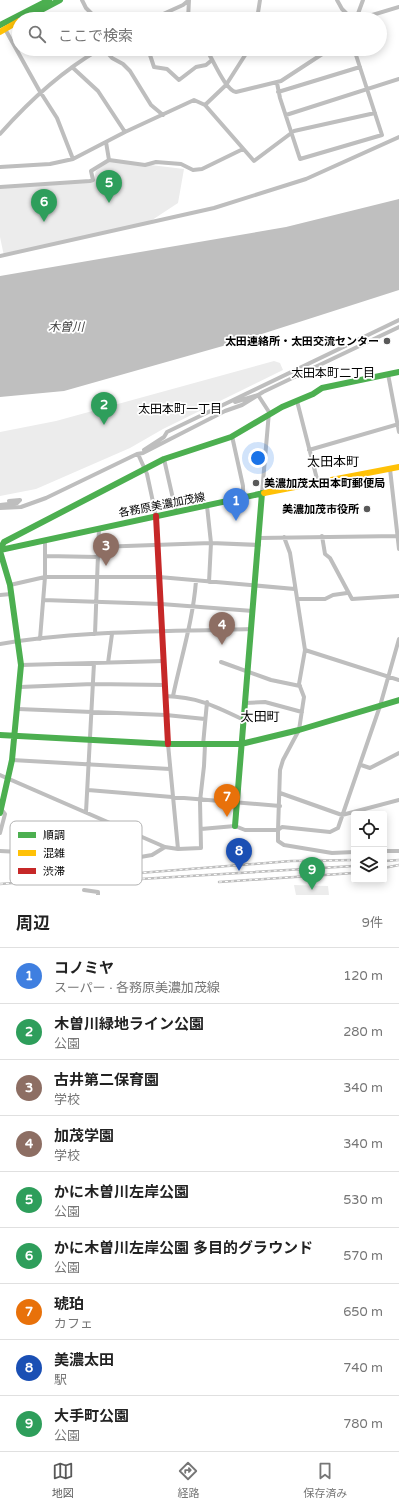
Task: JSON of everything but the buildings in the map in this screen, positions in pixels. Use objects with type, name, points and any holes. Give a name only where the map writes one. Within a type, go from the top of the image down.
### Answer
[{"type":"street","points":[[28,12],[49,0]]},
{"type":"street","points":[[37,12],[60,0]]},
{"type":"street","points":[[82,0],[90,12]]},
{"type":"street","points":[[168,12],[183,5],[189,0]]},
{"type":"street","points":[[188,12],[189,0]]},
{"type":"street","points":[[258,12],[260,0]]},
{"type":"street","points":[[338,0],[347,12]]},
{"type":"street","points":[[359,12],[363,0]]},
{"type":"street","points":[[382,12],[399,7]]},
{"type":"street","points":[[0,17],[2,27],[12,44]]},
{"type":"street","points":[[2,27],[12,21]]},
{"type":"street","points":[[2,27],[12,24]]},
{"type":"street","points":[[19,56],[64,131],[73,159]]},
{"type":"street","points":[[0,134],[24,106],[72,67],[89,56]]},
{"type":"street","points":[[110,56],[123,64],[130,71],[151,105],[163,115]]},
{"type":"street","points":[[150,56],[154,68],[167,69],[179,80],[196,67],[206,65],[212,60]]},
{"type":"street","points":[[210,56],[226,84],[236,92],[245,91],[270,82],[277,83],[319,56]]},
{"type":"street","points":[[205,105],[226,84],[244,56]]},
{"type":"street","points":[[277,83],[278,92],[300,159],[382,135],[356,56]]},
{"type":"street","points":[[72,67],[98,91],[125,132]]},
{"type":"street","points":[[278,92],[360,67]]},
{"type":"street","points":[[286,114],[399,79]]},
{"type":"street","points":[[0,167],[50,164],[73,159],[125,132],[194,100],[205,105],[254,161],[294,131],[375,113]]},
{"type":"street","points":[[0,256],[221,206],[306,179],[399,136]]},
{"type":"street","points":[[106,142],[109,160]]},
{"type":"street","points":[[0,187],[90,181],[92,180],[92,171],[109,160],[145,165],[156,162],[181,164],[193,170],[202,169],[243,149]]},
{"type":"street","points":[[0,508],[21,507],[46,498],[137,454],[164,437],[167,432],[399,320]]},
{"type":"street","points":[[137,454],[143,453],[225,411],[242,405],[258,395],[399,327]]},
{"type":"street","points":[[0,833],[5,814],[0,811],[9,779],[12,760],[21,665],[10,585],[0,550],[4,542],[176,453],[203,447],[232,436],[297,400],[313,396],[324,387],[399,372]]},
{"type":"street","points":[[388,374],[399,432]]},
{"type":"street","points":[[230,402],[258,395]]},
{"type":"street","points":[[235,826],[269,415],[269,412],[258,395]]},
{"type":"street","points":[[297,400],[318,483]]},
{"type":"street","points":[[310,450],[398,425]]},
{"type":"street","points":[[232,436],[243,486],[243,498]]},
{"type":"street","points":[[137,454],[145,470],[156,516],[166,714],[178,849]]},
{"type":"street","points":[[164,459],[176,512]]},
{"type":"street","name":"各務原美濃加茂線","points":[[0,550],[262,493],[399,467]]},
{"type":"street","points":[[390,468],[399,549]]},
{"type":"street","points":[[0,505],[17,503],[20,500],[9,501]]},
{"type":"street","points":[[207,506],[211,543],[209,582]]},
{"type":"street","points":[[95,634],[99,528]]},
{"type":"street","points":[[322,536],[325,554],[330,558],[347,594],[352,600],[399,596]]},
{"type":"street","points":[[98,547],[158,546],[259,541],[284,537],[398,536]]},
{"type":"street","points":[[284,537],[290,553],[305,650],[300,686],[304,697],[299,730],[283,760],[280,770],[278,841],[284,845],[332,853],[351,852]]},
{"type":"street","points":[[40,639],[45,577],[44,540]]},
{"type":"street","points":[[45,556],[98,557]]},
{"type":"street","points":[[10,585],[45,577],[159,577],[295,589]]},
{"type":"street","points":[[173,696],[187,631],[194,607],[196,581]]},
{"type":"street","points":[[0,594],[11,594]]},
{"type":"street","points":[[297,599],[324,599],[333,595],[347,594]]},
{"type":"street","points":[[42,600],[161,604],[253,612]]},
{"type":"street","points":[[0,644],[95,634],[251,629]]},
{"type":"street","points":[[108,663],[112,634]]},
{"type":"street","points":[[201,829],[235,826],[245,830],[278,830],[282,827],[330,832],[338,828],[361,765],[389,678],[399,639]]},
{"type":"street","points":[[305,650],[399,680]]},
{"type":"street","points":[[21,665],[164,662]]},
{"type":"street","points":[[221,662],[271,680],[300,686]]},
{"type":"street","points":[[86,812],[94,663]]},
{"type":"street","points":[[20,687],[93,684],[165,685]]},
{"type":"street","points":[[165,696],[208,702],[244,720]]},
{"type":"street","points":[[0,734],[168,744],[241,744],[299,730],[399,700]]},
{"type":"street","points":[[142,837],[165,847],[178,849],[201,848],[200,801],[204,766],[205,719],[208,702]]},
{"type":"street","points":[[245,703],[265,702],[302,712]]},
{"type":"street","points":[[18,709],[166,714],[205,719]]},
{"type":"street","points":[[361,765],[370,768],[399,753]]},
{"type":"street","points":[[12,760],[170,769]]},
{"type":"street","points":[[0,775],[106,821]]},
{"type":"street","points":[[88,790],[200,801],[280,806]]},
{"type":"street","points":[[280,793],[342,815],[399,800]]},
{"type":"street","points":[[142,857],[152,855],[165,847]]},
{"type":"street","points":[[0,851],[10,852]]},
{"type":"street","points":[[387,851],[399,851]]},
{"type":"street","points":[[84,890],[98,892],[98,895]]},
{"type":"shaded area","points":[[109,160],[184,169],[178,203],[146,224],[4,256],[0,237],[0,187],[93,181],[96,171]]},
{"type":"shaded area","points":[[274,361],[280,363],[283,370],[163,429],[130,448],[36,489],[0,496],[0,432],[56,421]]},
{"type":"shaded area","points":[[294,885],[328,886],[329,895],[296,895]]},
{"type":"water","name":"木曽川","points":[[399,199],[399,290],[237,342],[64,391],[0,397],[0,276],[286,227]]},
{"type":"railway","points":[[142,873],[291,861],[351,860]]},
{"type":"railway","points":[[387,861],[399,860]]},
{"type":"railway","points":[[387,867],[399,865]]},
{"type":"railway","points":[[142,879],[351,866]]},
{"type":"railway","points":[[219,882],[351,873]]},
{"type":"railway","points":[[0,884],[10,883]]},
{"type":"traffic: fast","points":[[25,12],[49,0]]},
{"type":"traffic: fast","points":[[37,12],[60,0]]},
{"type":"traffic: fast","points":[[0,25],[12,19]]},
{"type":"traffic: fast","points":[[0,549],[4,542],[164,459],[231,437],[282,407],[313,394],[322,388],[399,372]]},
{"type":"traffic: fast","points":[[235,826],[262,493]]},
{"type":"traffic: fast","points":[[0,550],[264,493]]},
{"type":"traffic: fast","points":[[0,551],[10,585],[21,665],[12,760],[0,813]]},
{"type":"traffic: fast","points":[[0,735],[168,744],[241,744],[299,730],[399,700]]},
{"type":"traffic: slow","points":[[0,32],[12,25]]},
{"type":"traffic: slow","points":[[264,493],[399,467]]},
{"type":"traffic: jam","points":[[156,516],[168,744]]},
{"type":"place","name":"かに木曽川左岸公園","points":[[109,203]]},
{"type":"place","name":"かに木曽川左岸公園 多目的グラウンド","points":[[44,222]]},
{"type":"place","name":"太田連絡所・太田交流センター","points":[[387,341]]},
{"type":"place","name":"木曽川緑地ライン公園","points":[[104,425]]},
{"type":"place","name":"美濃加茂太田本町郵便局","points":[[256,483]]},
{"type":"place","name":"美濃加茂市役所","points":[[367,509]]},
{"type":"place","name":"コノミヤ","points":[[236,521]]},
{"type":"place","name":"古井第二保育園","points":[[106,566]]},
{"type":"place","name":"加茂学園","points":[[222,645]]},
{"type":"place","name":"琥珀","points":[[227,817]]},
{"type":"place","name":"美濃太田","points":[[239,871]]},
{"type":"place","name":"大手町公園","points":[[312,890]]},
{"type":"district","name":"太田本町二丁目","points":[[333,373]]},
{"type":"district","name":"太田本町一丁目","points":[[180,409]]},
{"type":"district","name":"太田本町","points":[[333,462]]},
{"type":"district","name":"太田町","points":[[260,717]]}]
